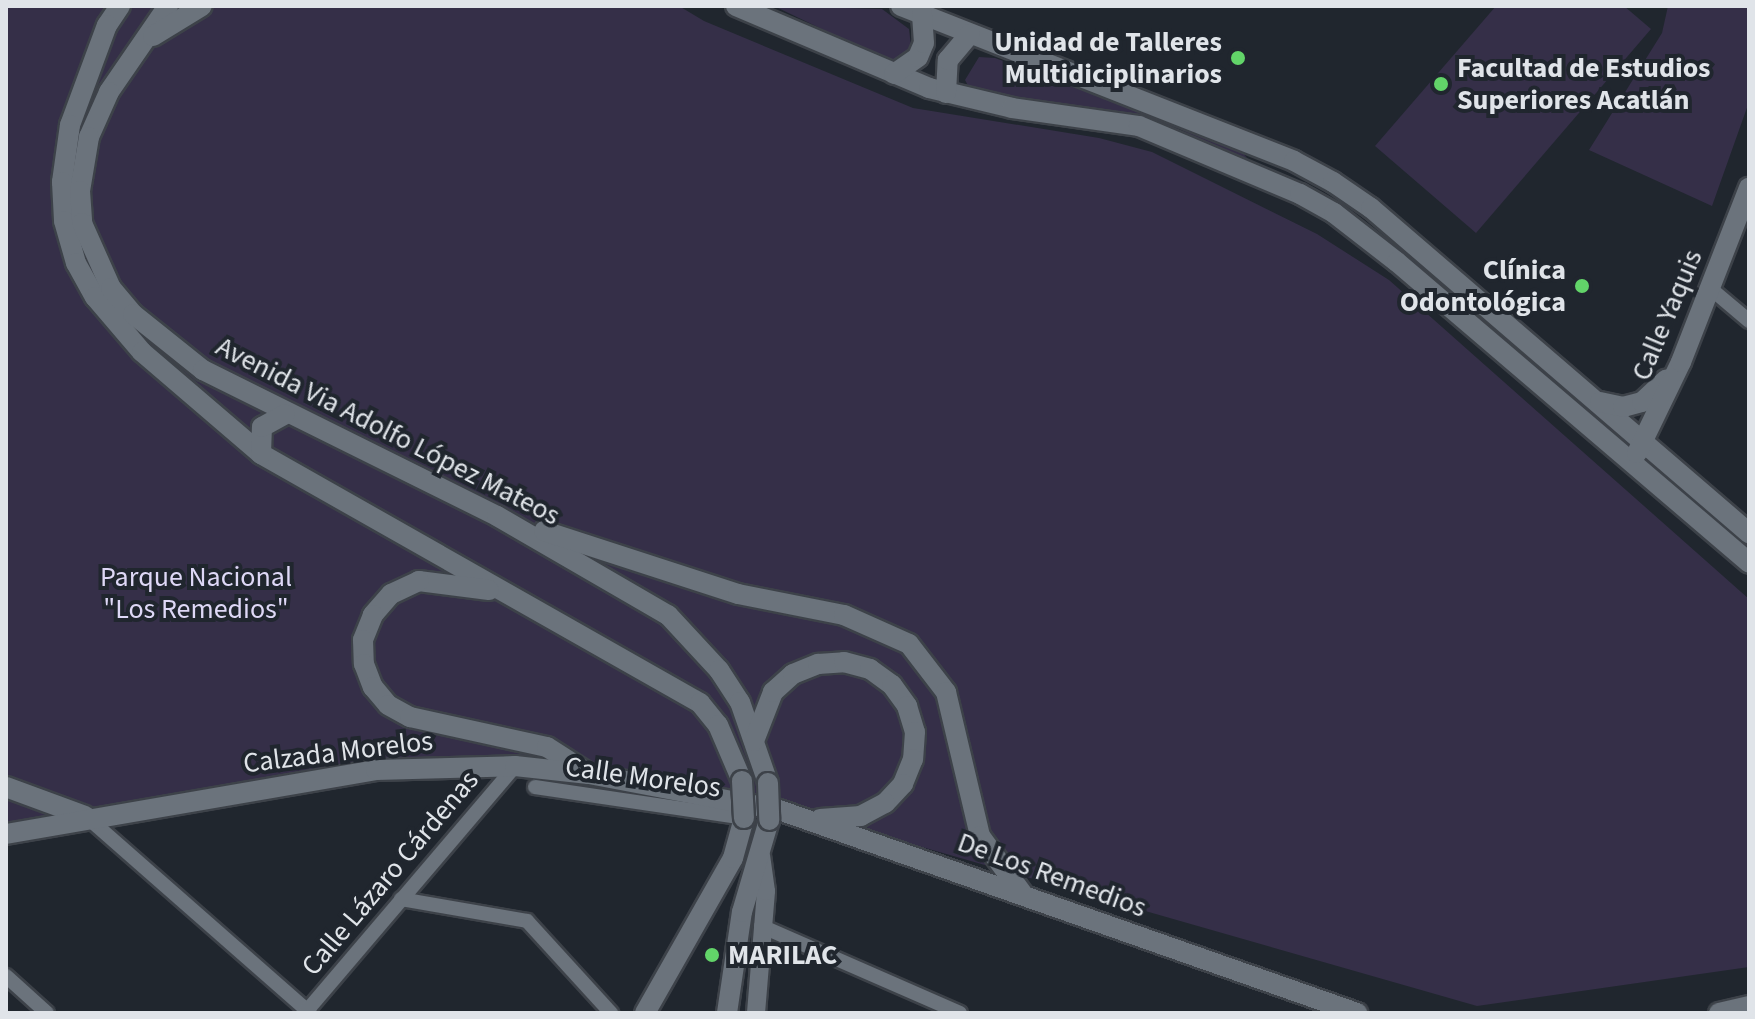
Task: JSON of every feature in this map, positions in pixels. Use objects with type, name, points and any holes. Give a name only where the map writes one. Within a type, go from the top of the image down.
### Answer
[{"type":"main road","name":"Avenida Via Adolfo López Mateos","points":[[120,6],[107,16],[70,125],[62,182],[64,221],[76,263],[95,297],[142,352],[261,454],[700,703],[718,725],[742,781],[744,818]]},
{"type":"main road","name":"Avenida Via Adolfo López Mateos","points":[[168,6],[137,48],[89,137],[80,191],[82,223],[94,261],[125,306],[203,370],[285,414],[497,516],[668,615],[719,670],[754,741],[768,783],[769,820],[761,856],[742,912],[727,1013]]},
{"type":"main road","points":[[137,48],[202,6]]},
{"type":"main road","points":[[736,6],[946,93],[1139,126],[1300,194],[1334,213],[1397,262],[1749,563]]},
{"type":"main road","points":[[901,6],[1294,161],[1333,182],[1371,208],[1749,533]]},
{"type":"main road","points":[[894,74],[918,57],[926,29],[922,14]]},
{"type":"main road","points":[[946,93],[948,60],[970,34]]},
{"type":"main road","name":"Calle Yaquis","points":[[1633,462],[1681,362],[1744,214],[1749,188]]},
{"type":"main road","points":[[1596,402],[1623,407],[1642,402],[1681,362]]},
{"type":"main road","points":[[261,454],[262,427],[285,414]]},
{"type":"main road","points":[[497,516],[738,594],[844,615],[909,644],[946,692],[980,836],[1022,893]]},
{"type":"main road","points":[[512,595],[453,581],[419,581],[391,594],[373,615],[363,640],[364,664],[373,687],[388,705],[410,717],[547,747],[589,774]]},
{"type":"main road","points":[[754,741],[773,692],[793,674],[818,664],[844,662],[870,669],[892,685],[907,706],[915,732],[913,759],[903,784],[885,803],[861,816],[803,818]]},
{"type":"main road","name":"Calzada Morelos","points":[[6,834],[376,770],[515,766],[589,774],[727,797]]},
{"type":"main road","points":[[6,787],[88,818]]},
{"type":"main road","name":"De Los Remedios","points":[[727,797],[803,818],[1022,893],[1336,1010],[1357,1013]]},
{"type":"main road","points":[[645,1013],[733,858],[744,818]]},
{"type":"main road","points":[[1719,1013],[1749,1006]]},
{"type":"street","points":[[1710,288],[1749,321]]},
{"type":"street","name":"Calle Lázaro Cárdenas","points":[[307,1012],[515,766]]},
{"type":"street","name":"Calle Morelos","points":[[535,787],[744,818]]},
{"type":"street","points":[[88,818],[307,1012]]},
{"type":"street","points":[[756,1013],[766,891],[761,856]]},
{"type":"street","points":[[401,899],[527,921],[611,1013]]},
{"type":"street","points":[[761,926],[960,1013]]},
{"type":"street","points":[[6,976],[47,1013]]},
{"type":"green space","name":"Parque Nacional \"Los Remedios\"","points":[[6,6],[679,6],[704,21],[913,108],[1099,138],[1152,152],[1317,234],[1389,280],[1749,599],[1749,967],[1477,1006],[705,785],[490,756],[6,832]]},
{"type":"green space","points":[[774,6],[882,9],[909,29],[912,54],[896,62],[884,59]]},
{"type":"green space","points":[[1496,6],[1624,6],[1651,29],[1476,233],[1375,146]]},
{"type":"green space","points":[[1668,6],[1749,6],[1749,102],[1712,206],[1589,150],[1662,33]]},
{"type":"green space","points":[[979,57],[995,58],[1239,148],[1247,158],[1219,152],[1180,129],[1136,117],[973,95],[965,80]]},
{"type":"place","name":"Unidad de Talleres Multidiciplinarios","points":[[1238,58]]},
{"type":"place","name":"Facultad de Estudios Superiores Acatlán","points":[[1441,84]]},
{"type":"place","name":"Clínica Odontológica","points":[[1582,286]]},
{"type":"place","name":"MARILAC","points":[[712,955]]}]
